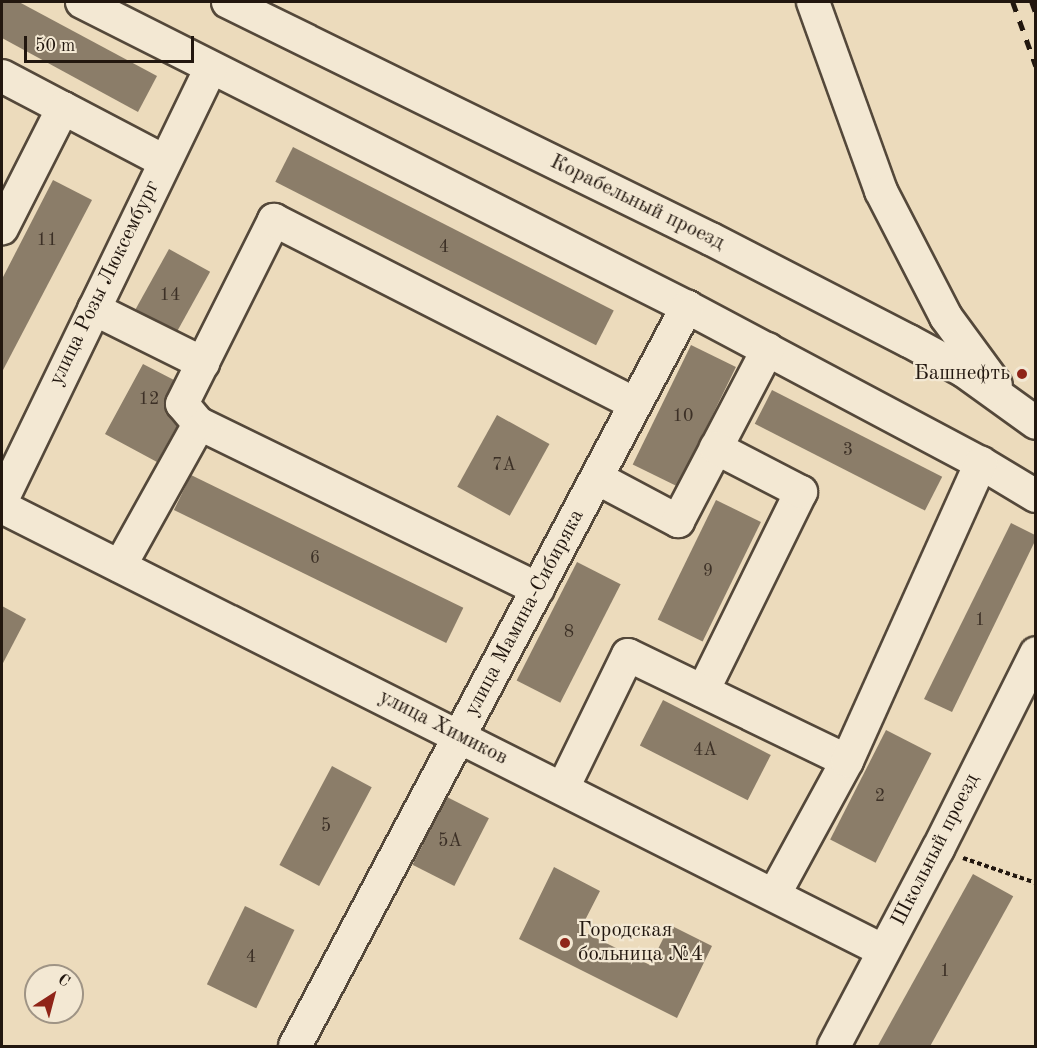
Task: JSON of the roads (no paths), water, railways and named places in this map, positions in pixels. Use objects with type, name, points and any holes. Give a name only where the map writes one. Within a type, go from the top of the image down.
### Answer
[{"type":"street","points":[[82,2],[687,307],[981,463],[1035,496]]},
{"type":"street","name":"Корабельный проезд","points":[[228,2],[721,244],[964,371],[1035,423]]},
{"type":"street","points":[[813,2],[881,191],[946,317],[1009,402]]},
{"type":"street","name":"улица Розы Люксембург","points":[[2,500],[164,161],[211,68]]},
{"type":"street","points":[[2,76],[164,161]]},
{"type":"street","points":[[2,228],[63,108]]},
{"type":"street","points":[[538,589],[199,424],[182,405],[273,220],[635,404]]},
{"type":"street","name":"улица Мамина-Сибиряка","points":[[295,1047],[687,307]]},
{"type":"street","points":[[94,309],[203,363]]},
{"type":"street","points":[[597,478],[678,520],[768,349]]},
{"type":"street","points":[[120,566],[199,424]]},
{"type":"street","points":[[703,691],[801,492],[716,448]]},
{"type":"street","points":[[774,895],[847,761],[981,463]]},
{"type":"street","name":"улица Химиков","points":[[2,507],[884,951]]},
{"type":"street","name":"Школьный проезд","points":[[834,1047],[938,849],[1035,653]]},
{"type":"street","points":[[563,788],[628,655],[847,761]]},
{"type":"railway","points":[[1013,2],[1036,66]]},
{"type":"railway","points":[[1032,2],[1036,13]]},
{"type":"place","name":"Башнефть","points":[[1022,374]]},
{"type":"place","name":"Городская больница №4","points":[[565,943]]}]
